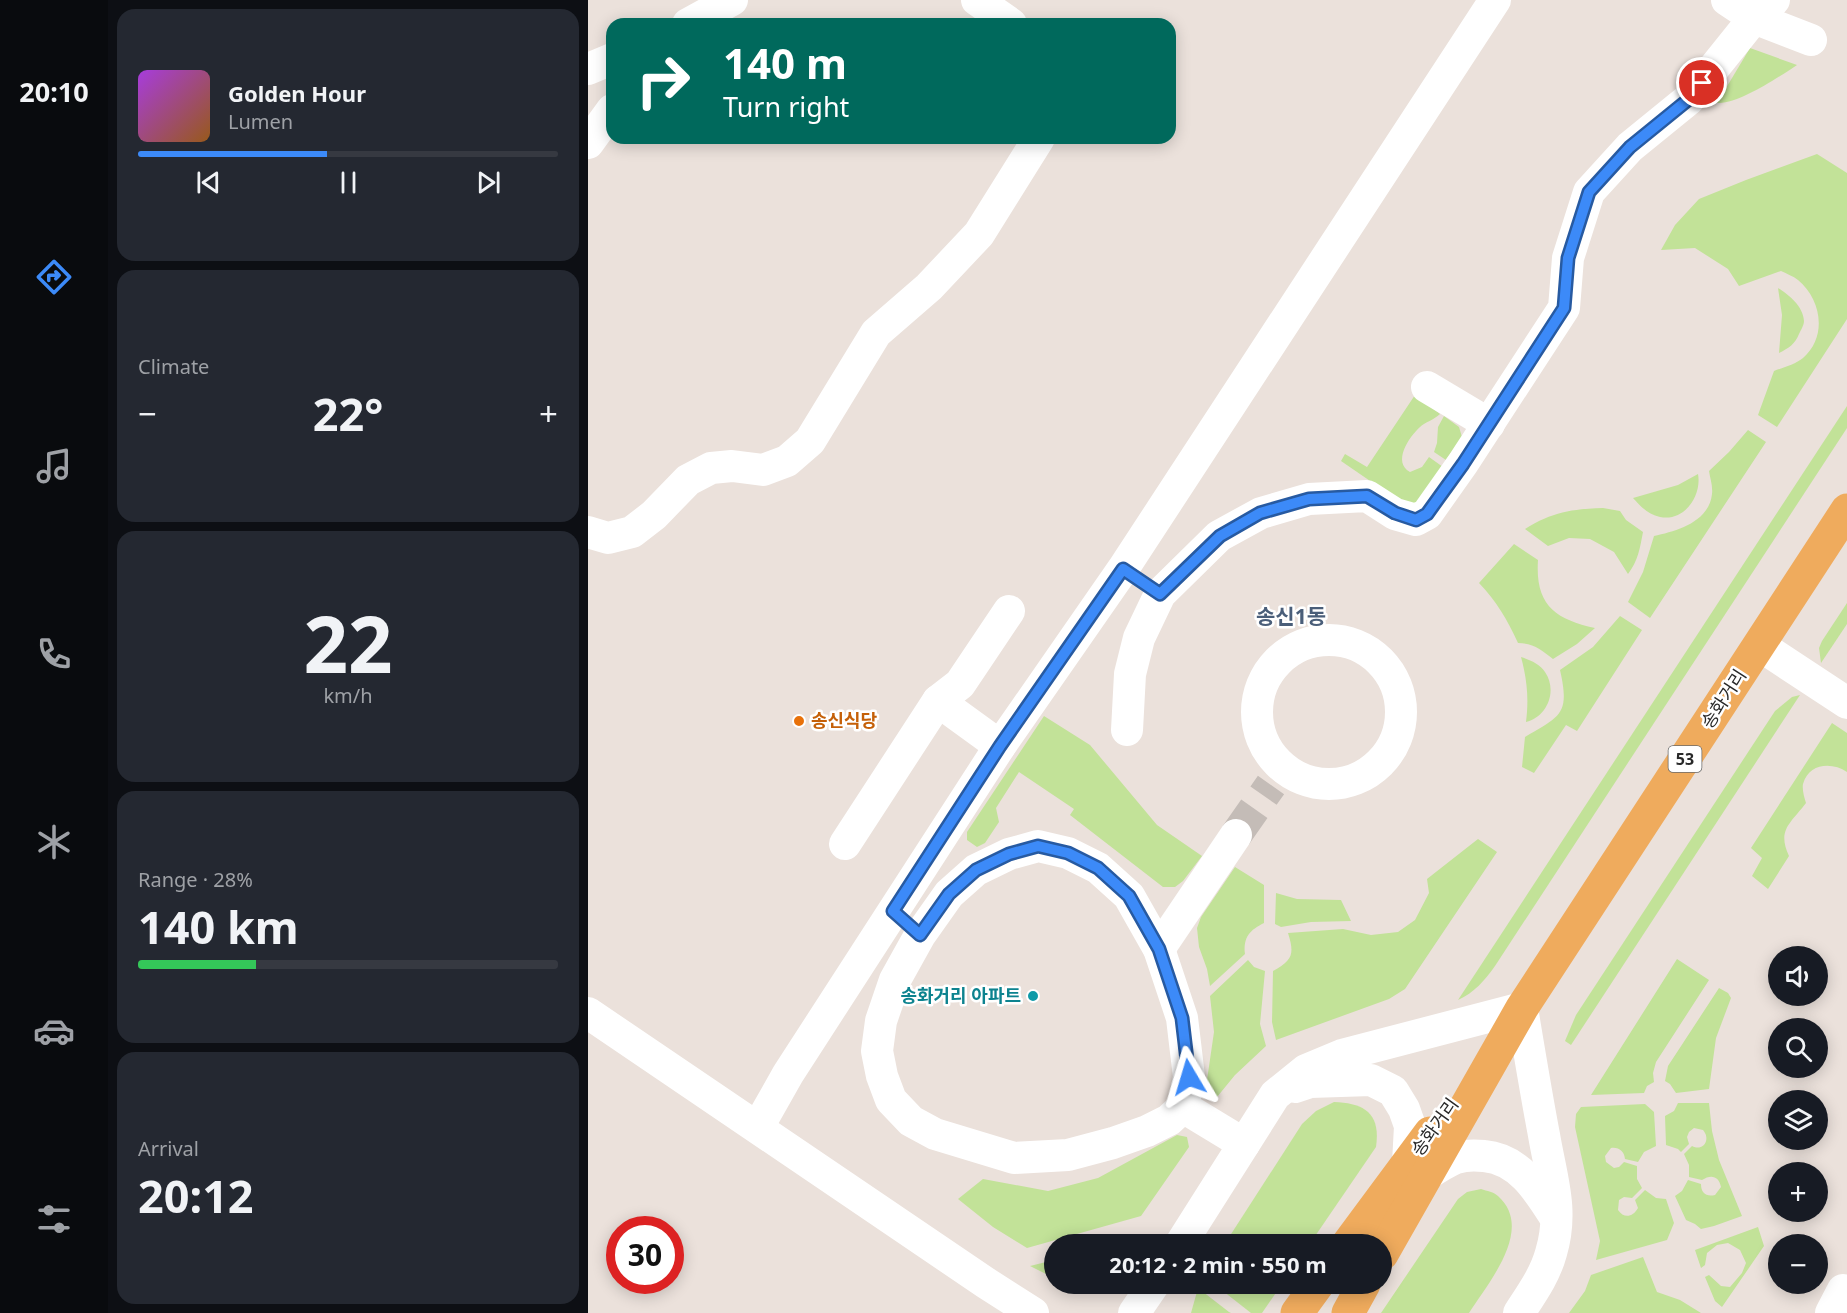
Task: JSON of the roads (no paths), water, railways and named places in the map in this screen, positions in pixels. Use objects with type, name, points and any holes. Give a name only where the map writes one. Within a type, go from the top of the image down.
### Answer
[{"type":"main road","name":"송화거리","points":[[1357,1234],[1418,1168],[1847,510]]},
{"type":"main road","name":"송화거리","points":[[1390,1234],[1418,1168]]},
{"type":"main road","points":[[1297,1313],[1311,1294]]},
{"type":"main road","points":[[1348,1313],[1358,1294]]},
{"type":"street","points":[[699,18],[732,0]]},
{"type":"street","points":[[977,0],[1002,18]]},
{"type":"street","points":[[758,1127],[788,1074],[1000,746],[1123,569],[1495,0]]},
{"type":"street","points":[[1727,0],[1764,9],[1811,40]]},
{"type":"street","points":[[1127,730],[1130,674],[1139,638],[1160,594],[1220,536],[1260,513],[1309,499],[1367,496],[1395,513],[1416,520],[1427,514],[1463,464],[1564,308],[1568,258],[1589,192],[1630,147],[1689,99],[1764,9]]},
{"type":"street","points":[[588,69],[606,62]]},
{"type":"street","points":[[588,143],[606,118]]},
{"type":"street","points":[[588,532],[608,538],[632,532],[654,515],[688,480],[711,468],[732,466],[763,470],[787,461],[810,441],[876,333],[929,287],[979,234],[1035,144]]},
{"type":"street","points":[[1427,387],[1489,424]]},
{"type":"street","points":[[1123,569],[1160,594]]},
{"type":"street","points":[[845,843],[938,701],[960,684],[1009,611]]},
{"type":"street","points":[[1334,639],[1356,645],[1376,656],[1390,674],[1400,694],[1401,724],[1390,752],[1368,773],[1340,784],[1309,782],[1295,776],[1277,776],[1272,756],[1264,744],[1259,729],[1257,714],[1258,699],[1269,671],[1291,650],[1319,640],[1334,639]]},
{"type":"street","points":[[1759,645],[1847,703]]},
{"type":"street","points":[[938,701],[1000,746]]},
{"type":"street","points":[[1159,949],[1236,836]]},
{"type":"street","points":[[1038,846],[1068,853],[1098,868],[1129,896],[1159,949],[1182,1018],[1189,1077],[1183,1107],[1169,1120],[1147,1131],[1113,1143],[1068,1155],[1014,1158],[935,1134],[911,1121],[891,1101],[882,1076],[877,1051],[880,1020],[895,980],[920,935],[949,894],[976,870],[1009,854],[1038,846]]},
{"type":"street","points":[[893,911],[920,935]]},
{"type":"street","points":[[1187,1234],[1275,1095],[1306,1070],[1342,1055],[1522,1008],[1557,1203],[1557,1220],[1552,1251],[1543,1276],[1519,1313]]},
{"type":"street","points":[[588,1013],[1033,1313]]},
{"type":"street","points":[[1275,1095],[1310,1082],[1371,1080],[1393,1091],[1404,1109],[1410,1126],[1418,1168],[1474,1155],[1497,1157],[1518,1169],[1539,1190],[1557,1220]]},
{"type":"street","points":[[1183,1107],[1244,1144]]},
{"type":"street","points":[[1134,1313],[1147,1294]]},
{"type":"tunnel","points":[[1236,835],[1271,785]]},
{"type":"place","name":"송신식당","points":[[799,721]]},
{"type":"place","name":"송화거리 아파트","points":[[1033,996]]},
{"type":"district","name":"송신1동","points":[[1291,617]]}]
